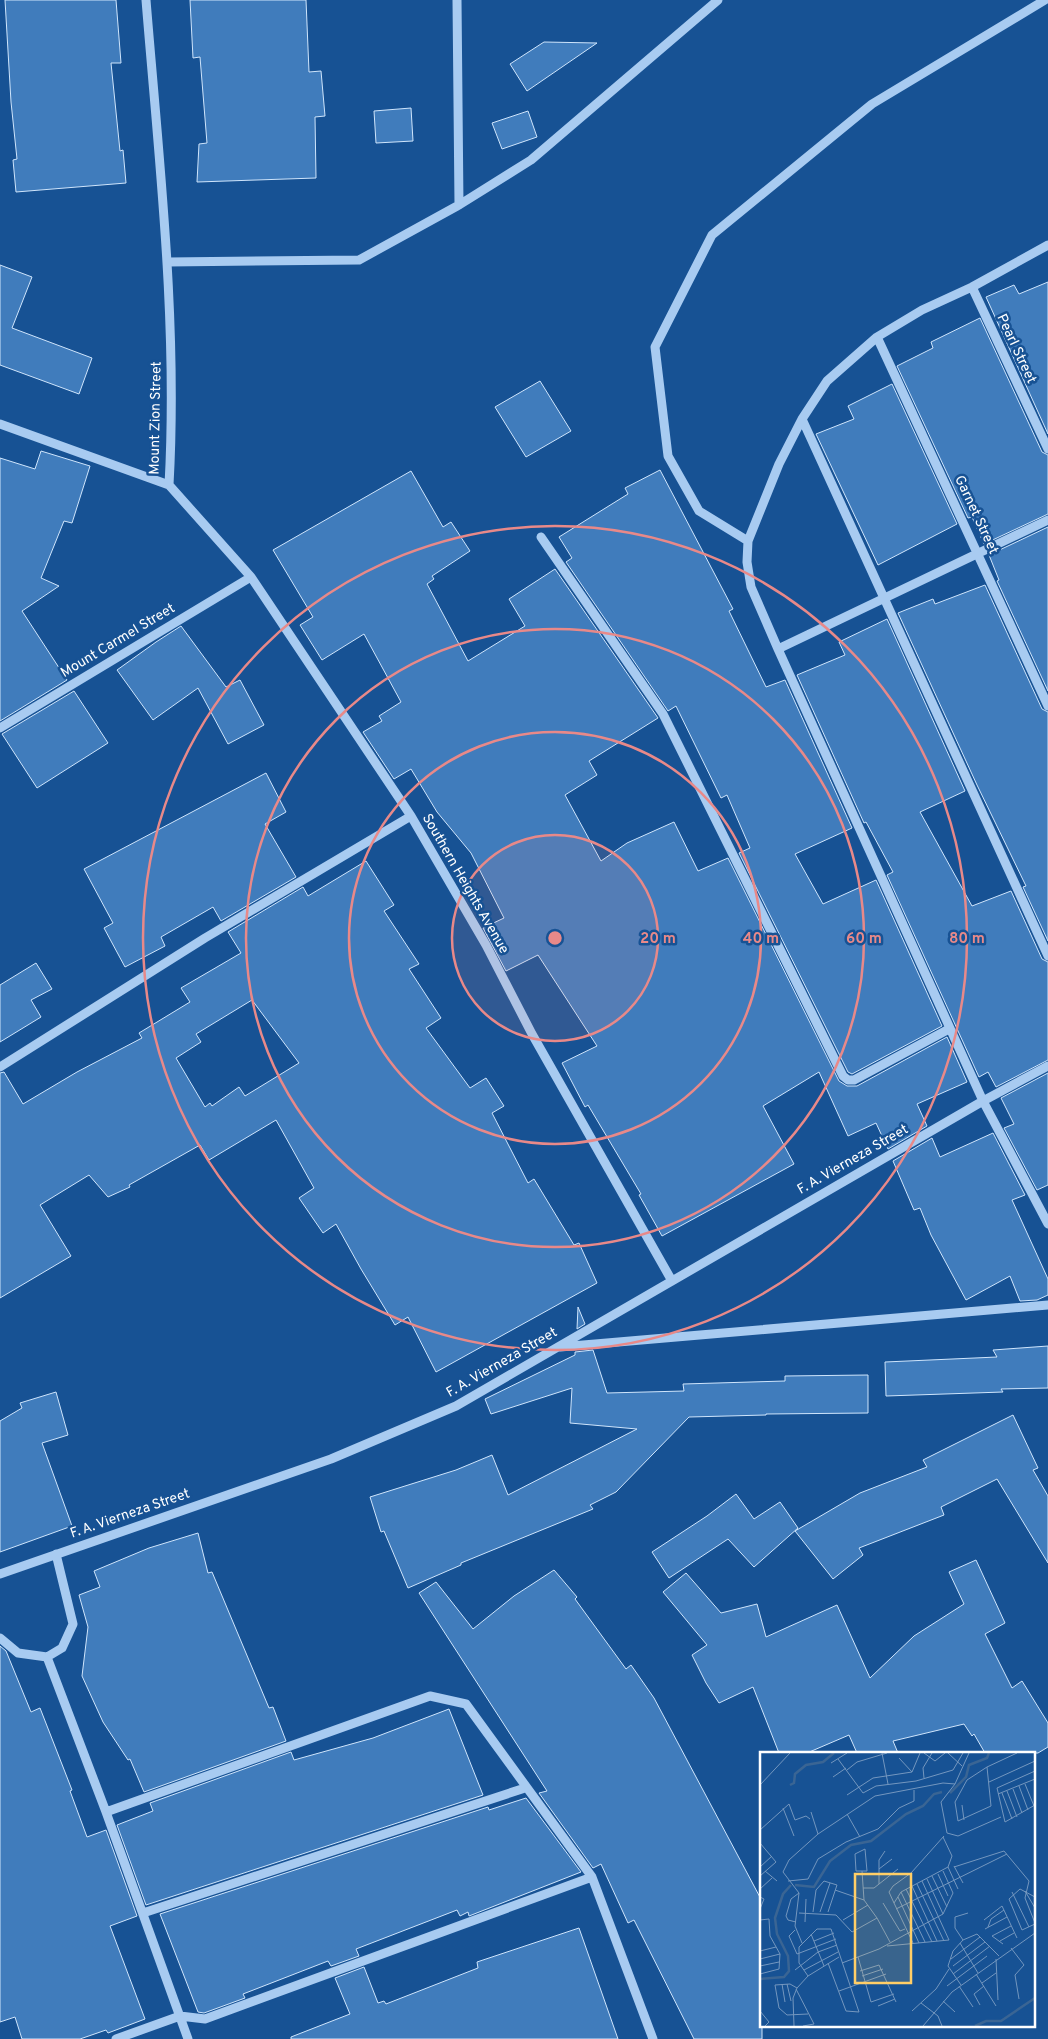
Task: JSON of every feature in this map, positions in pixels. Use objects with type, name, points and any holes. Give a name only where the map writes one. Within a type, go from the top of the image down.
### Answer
[{"type":"street","name":"Mount Zion Street","points":[[146,0],[168,262],[172,427],[169,485],[251,577],[411,816]]},
{"type":"street","points":[[457,0],[459,204]]},
{"type":"street","points":[[168,262],[359,260],[459,204],[531,160],[718,0]]},
{"type":"street","points":[[748,541],[699,511],[668,456],[655,347],[712,235],[872,104],[1045,0]]},
{"type":"street","points":[[1048,245],[972,287],[922,310],[877,337],[827,380],[802,419],[779,464],[748,541],[747,562],[751,587],[949,1028],[983,1101],[1048,1224]]},
{"type":"street","name":"Pearl Street","points":[[972,287],[1048,449]]},
{"type":"street","name":"Garnet Street","points":[[877,337],[1048,706]]},
{"type":"street","points":[[802,419],[885,596],[1048,956]]},
{"type":"street","points":[[0,424],[169,485]]},
{"type":"street","points":[[778,649],[885,596],[979,554],[1048,520]]},
{"type":"street","points":[[541,537],[664,714],[843,1076],[848,1080],[854,1080],[949,1028]]},
{"type":"street","name":"Mount Carmel Street","points":[[0,728],[251,577]]},
{"type":"street","name":"Southern Heights Avenue","points":[[0,1067],[205,938],[411,816],[486,945],[532,1034],[672,1281]]},
{"type":"street","name":"F. A. Vierneza Street","points":[[0,1574],[332,1459],[456,1406],[983,1101],[1048,1066]]},
{"type":"street","points":[[557,1347],[1048,1305]]},
{"type":"street","points":[[0,1638],[18,1653],[47,1657],[62,1648],[73,1624],[56,1554]]},
{"type":"street","points":[[47,1657],[106,1812],[188,2039]]},
{"type":"street","points":[[106,1812],[430,1696],[466,1704],[525,1788],[592,1877],[653,2039]]},
{"type":"street","points":[[143,1914],[525,1788]]},
{"type":"street","points":[[116,2039],[180,2016],[205,2019],[592,1877]]},
{"type":"building","points":[[5,0],[116,0],[121,63],[111,63],[120,151],[123,150],[126,183],[16,192],[13,160],[17,159],[11,102]]},
{"type":"building","points":[[190,0],[306,0],[309,72],[321,71],[325,116],[315,117],[316,178],[197,182],[199,144],[207,143],[200,57],[193,58]]},
{"type":"building","points":[[544,42],[597,43],[527,91],[510,64]]},
{"type":"building","points":[[411,108],[413,141],[376,143],[374,111]]},
{"type":"building","points":[[528,111],[537,137],[502,149],[492,123]]},
{"type":"building","points":[[0,265],[32,277],[12,328],[92,358],[79,394],[0,365]]},
{"type":"building","points":[[1048,282],[1048,434],[986,297],[1014,285],[1019,294]]},
{"type":"building","points":[[980,318],[1042,452],[1048,455],[1048,514],[984,544],[972,517],[968,518],[897,366],[933,348],[931,342]]},
{"type":"building","points":[[540,381],[571,431],[526,457],[495,407]]},
{"type":"building","points":[[892,384],[957,524],[878,565],[816,434],[854,419],[848,406]]},
{"type":"building","points":[[41,451],[90,466],[72,523],[64,521],[41,578],[59,586],[22,611],[67,680],[0,721],[0,458],[35,469]]},
{"type":"building","points":[[660,470],[733,609],[729,611],[766,687],[785,680],[852,828],[795,854],[823,904],[876,880],[942,1026],[852,1074],[848,1072],[739,853],[750,848],[727,795],[721,798],[676,706],[668,711],[566,562],[572,558],[559,537],[628,494],[625,488]]},
{"type":"building","points":[[411,471],[443,527],[451,522],[470,551],[432,576],[434,579],[427,584],[468,661],[525,626],[509,599],[555,569],[658,718],[589,761],[597,775],[565,795],[601,861],[627,843],[674,822],[698,871],[728,858],[839,1081],[847,1086],[857,1086],[947,1037],[967,1082],[917,1104],[927,1126],[888,1149],[876,1123],[848,1136],[819,1072],[763,1106],[794,1164],[662,1236],[639,1195],[641,1194],[588,1105],[585,1107],[562,1063],[597,1046],[538,955],[506,971],[483,928],[504,918],[471,853],[437,812],[411,769],[394,779],[363,732],[382,721],[379,716],[401,702],[364,634],[322,660],[300,625],[313,617],[273,550]]},
{"type":"building","points":[[1048,527],[1048,691],[997,581],[999,580],[989,555]]},
{"type":"building","points":[[985,585],[1042,709],[1048,712],[1048,941],[1023,887],[1026,886],[898,613],[933,599],[935,604]]},
{"type":"building","points":[[887,619],[965,791],[920,812],[972,906],[1011,891],[1042,959],[1048,962],[1048,1060],[996,1087],[988,1072],[979,1077],[887,875],[893,872],[866,822],[864,823],[797,675],[845,655],[839,642]]},
{"type":"building","points":[[181,626],[226,687],[240,680],[264,725],[228,744],[198,688],[153,720],[117,670]]},
{"type":"building","points":[[74,691],[108,743],[37,788],[2,734]]},
{"type":"building","points":[[266,773],[286,812],[265,824],[296,877],[221,921],[213,907],[161,937],[165,946],[125,967],[104,928],[113,923],[84,869]]},
{"type":"building","points":[[366,861],[394,905],[384,911],[419,964],[409,969],[441,1018],[426,1028],[470,1088],[486,1078],[504,1106],[492,1113],[528,1183],[534,1179],[574,1245],[579,1243],[597,1283],[436,1372],[408,1317],[395,1325],[336,1224],[323,1233],[299,1198],[314,1188],[276,1120],[209,1160],[200,1145],[129,1185],[130,1187],[108,1197],[89,1175],[40,1205],[71,1256],[0,1298],[0,1073],[4,1072],[23,1104],[77,1072],[142,1038],[139,1033],[190,1002],[181,988],[241,953],[228,932],[303,887],[308,896]],"holes":[[[252,1000],[299,1063],[245,1096],[239,1087],[212,1106],[210,1103],[205,1107],[176,1058],[201,1042],[196,1034]]]},
{"type":"building","points":[[36,963],[52,989],[31,1000],[41,1017],[0,1042],[0,985]]},
{"type":"building","points":[[1048,1073],[1048,1185],[1037,1190],[1004,1128],[1014,1124],[1001,1098]]},
{"type":"building","points":[[993,1133],[1025,1195],[1012,1200],[1048,1279],[1048,1295],[1037,1300],[1020,1301],[1010,1276],[966,1300],[931,1235],[920,1208],[914,1210],[893,1161],[932,1138],[940,1157]]},
{"type":"building","points":[[578,1307],[585,1324],[577,1329]]},
{"type":"building","points":[[1048,1346],[1048,1388],[1001,1389],[1003,1392],[886,1396],[885,1362],[997,1357],[993,1350]]},
{"type":"building","points":[[593,1350],[607,1393],[684,1391],[683,1384],[785,1381],[785,1376],[868,1375],[868,1413],[689,1417],[616,1492],[590,1505],[593,1509],[461,1563],[461,1565],[408,1588],[384,1531],[381,1532],[370,1497],[456,1470],[492,1455],[508,1495],[637,1429],[570,1423],[572,1388],[491,1414],[485,1399],[575,1355],[575,1352]]},
{"type":"building","points":[[56,1392],[68,1435],[42,1443],[72,1526],[0,1552],[0,1421],[22,1408],[20,1403]]},
{"type":"building","points":[[1013,1415],[1038,1468],[1033,1470],[1048,1496],[1048,1563],[997,1479],[941,1507],[944,1515],[859,1548],[863,1555],[833,1579],[795,1531],[860,1493],[927,1467],[923,1460]]},
{"type":"building","points":[[736,1494],[754,1519],[780,1502],[798,1528],[754,1567],[728,1539],[669,1578],[652,1552],[707,1516]]},
{"type":"building","points":[[198,1533],[208,1573],[212,1572],[269,1708],[273,1707],[286,1741],[144,1792],[130,1759],[128,1760],[103,1722],[82,1676],[88,1627],[79,1595],[100,1587],[94,1571],[149,1548]]},
{"type":"building","points":[[976,1560],[1005,1623],[985,1634],[1012,1688],[1022,1681],[1048,1723],[1048,1747],[1038,1753],[984,1752],[974,1734],[972,1736],[964,1724],[893,1741],[898,1752],[857,1752],[849,1735],[809,1752],[779,1752],[753,1687],[719,1703],[706,1683],[692,1655],[707,1645],[663,1592],[686,1573],[721,1613],[757,1604],[766,1637],[837,1605],[870,1678],[914,1636],[964,1604],[949,1572]]},
{"type":"building","points":[[554,1570],[577,1597],[575,1599],[626,1669],[631,1665],[654,1698],[760,1897],[760,2026],[762,2026],[762,2039],[694,2039],[634,1920],[628,1923],[601,1864],[593,1868],[539,1793],[547,1791],[419,1593],[436,1582],[473,1629],[514,1596]]},
{"type":"building","points":[[0,1646],[6,1651],[31,1712],[40,1708],[72,1790],[70,1791],[87,1837],[106,1830],[137,1916],[110,1926],[145,2019],[108,2033],[106,2030],[80,2039],[22,2039],[15,2017],[0,2022]]},
{"type":"building","points":[[449,1709],[483,1795],[146,1905],[117,1825],[153,1811],[150,1803],[291,1752],[294,1760],[373,1738]]},
{"type":"building","points":[[526,1798],[581,1872],[469,1916],[468,1912],[460,1916],[457,1910],[356,1949],[359,1956],[331,1966],[328,1961],[243,1994],[245,1998],[204,2013],[198,2012],[160,1914],[488,1807],[489,1810]]},
{"type":"building","points":[[579,1928],[618,2039],[291,2039],[291,2037],[350,2014],[335,1978],[364,1967],[378,2003],[384,2001],[386,2004],[478,1968],[477,1962]]}]
